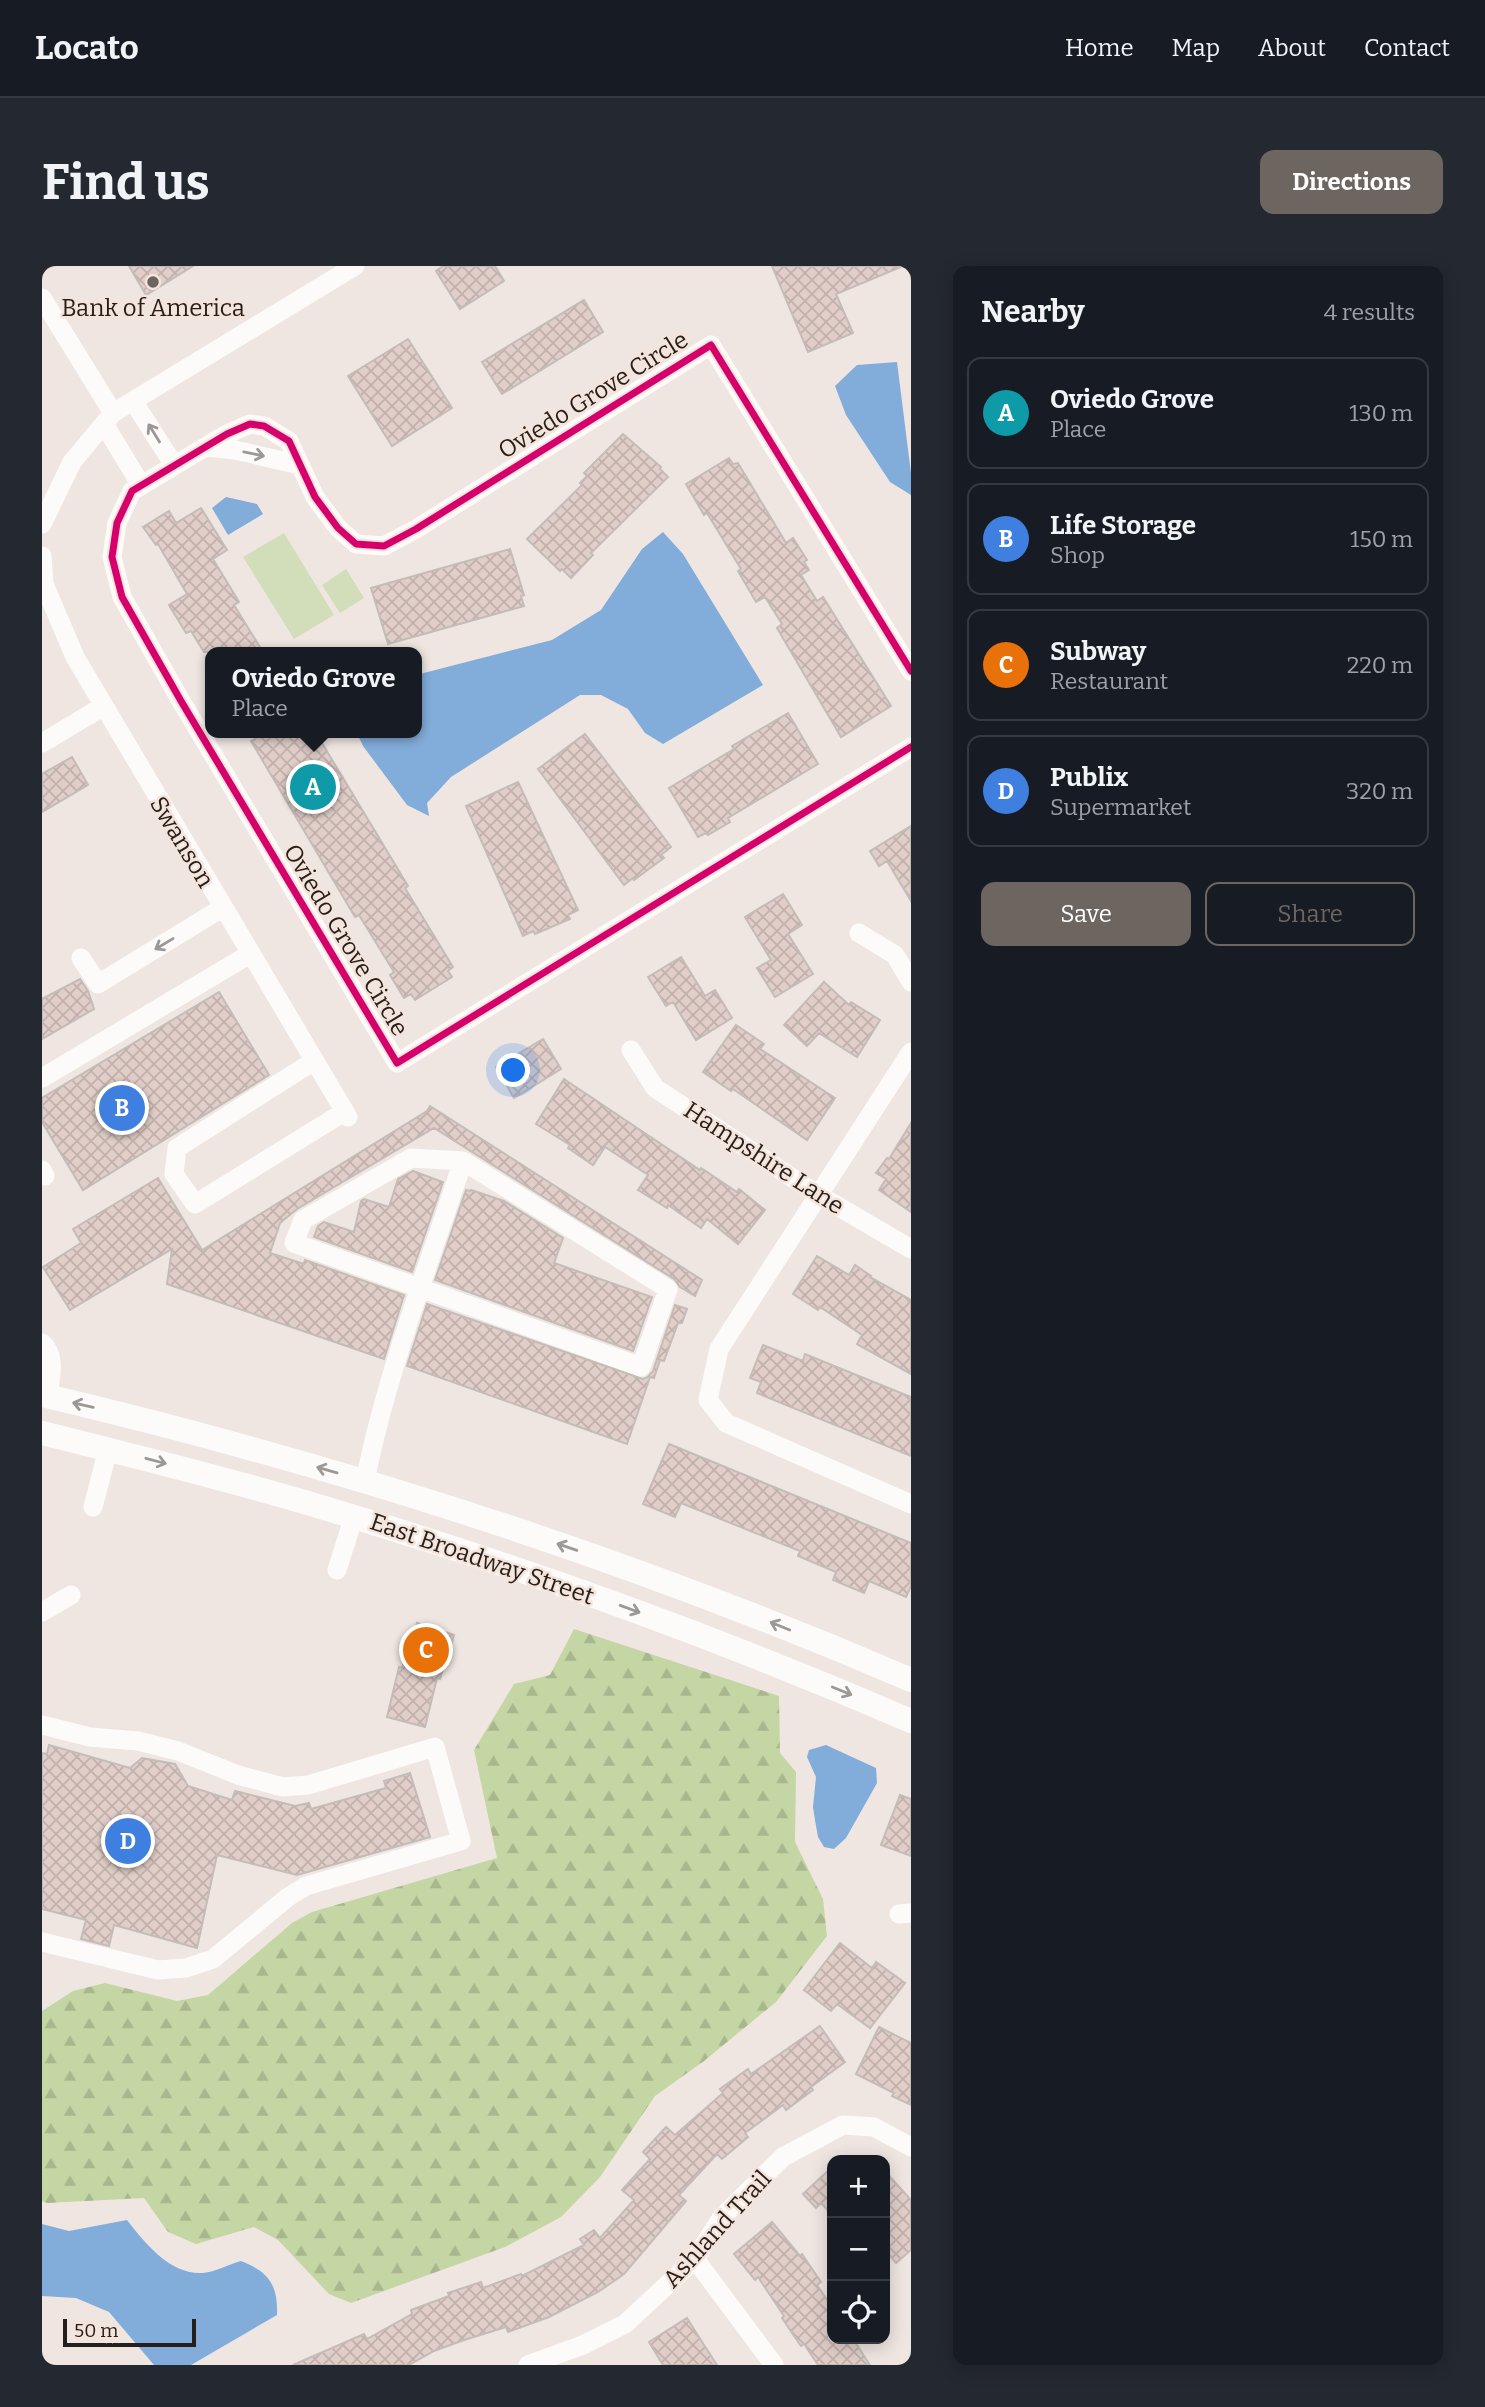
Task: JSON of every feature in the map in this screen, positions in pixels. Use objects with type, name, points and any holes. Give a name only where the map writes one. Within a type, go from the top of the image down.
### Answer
[{"type":"main road","name":"East Broadway Street","points":[[45,1396],[218,1439],[365,1480],[623,1566],[781,1626],[911,1680]]},
{"type":"main road","name":"East Broadway Street","points":[[42,1433],[354,1517],[630,1609],[754,1656],[911,1721]]},
{"type":"main road","points":[[354,1517],[365,1480]]},
{"type":"street","points":[[42,524],[72,462],[108,419],[133,401],[355,266]]},
{"type":"street","points":[[42,298],[141,485]]},
{"type":"street","name":"Oviedo Grove Circle","points":[[911,671],[711,345],[416,529],[384,546],[356,544],[338,528],[315,497],[289,441],[264,426],[250,424],[132,491],[117,523],[111,557],[122,597],[397,1063],[911,747]]},
{"type":"street","points":[[133,401],[174,465]]},
{"type":"street","points":[[207,447],[235,450],[300,465]]},
{"type":"street","name":"Swanson","points":[[42,556],[44,584],[75,657],[102,707],[346,1114],[194,1204],[174,1174],[177,1148],[314,1061]]},
{"type":"street","points":[[42,743],[102,707]]},
{"type":"street","points":[[82,958],[98,984],[222,908]]},
{"type":"street","points":[[859,933],[895,954],[911,982]]},
{"type":"street","points":[[42,1078],[250,954]]},
{"type":"street","name":"Hampshire Lane","points":[[631,1051],[655,1088],[817,1194],[911,1249]]},
{"type":"street","points":[[911,1052],[719,1349],[708,1400],[726,1423],[911,1504]]},
{"type":"street","points":[[411,1158],[463,1161],[668,1289],[641,1367],[294,1243],[303,1220],[411,1158]]},
{"type":"street","points":[[365,1480],[372,1442],[463,1161]]},
{"type":"street","points":[[42,1343],[52,1357],[45,1396]]},
{"type":"street","points":[[93,1507],[108,1449]]},
{"type":"street","points":[[337,1570],[354,1517]]},
{"type":"street","points":[[42,1612],[71,1595]]},
{"type":"street","points":[[42,1725],[90,1737],[138,1741],[178,1751],[238,1775],[283,1787],[308,1785],[435,1747],[461,1840],[306,1886],[288,1897],[213,1958],[186,1968],[158,1970],[42,1942]]},
{"type":"street","name":"Ashland Trail","points":[[528,2365],[583,2345],[625,2324],[695,2259],[722,2217],[783,2157],[843,2126],[874,2127],[911,2147]]},
{"type":"street","points":[[695,2259],[774,2365]]},
{"type":"green space","points":[[284,533],[334,615],[294,639],[243,557]]},
{"type":"green space","points":[[346,569],[364,598],[340,613],[322,585]]},
{"type":"green space","points":[[574,1629],[779,1696],[780,1753],[796,1772],[795,1842],[823,1899],[827,1936],[776,2002],[704,2061],[655,2096],[600,2177],[561,2217],[505,2247],[351,2303],[329,2294],[278,2240],[254,2227],[196,2244],[168,2232],[144,2198],[47,2203],[42,2201],[42,2011],[73,1991],[105,1983],[177,2001],[208,1995],[292,1923],[312,1912],[497,1858],[474,1750],[514,1684],[550,1675]]},
{"type":"water","points":[[897,362],[911,473],[911,495],[890,482],[846,415],[835,386],[857,365]]},
{"type":"water","points":[[226,497],[257,504],[263,514],[228,535],[212,508]]},
{"type":"water","points":[[663,532],[683,554],[763,685],[663,744],[645,733],[628,709],[601,695],[580,695],[451,777],[427,803],[429,816],[407,805],[359,738],[422,738],[422,673],[552,640],[601,610],[642,549]]},
{"type":"water","points":[[826,1745],[876,1768],[877,1783],[846,1838],[834,1849],[824,1847],[818,1837],[813,1807],[816,1777],[807,1757],[809,1750]]},
{"type":"water","points":[[127,2220],[159,2256],[180,2269],[203,2273],[241,2261],[259,2270],[270,2281],[276,2295],[277,2315],[191,2365],[154,2365],[109,2312],[76,2298],[42,2296],[42,2224],[69,2231]]},
{"type":"building","name":"Bank of America","points":[[129,266],[193,266],[146,295]]},
{"type":"building","points":[[443,266],[495,266],[504,281],[460,309],[436,271]]},
{"type":"building","points":[[772,266],[903,266],[836,294],[853,333],[808,352]]},
{"type":"building","points":[[584,300],[603,332],[502,394],[482,362]]},
{"type":"building","points":[[408,339],[452,408],[392,446],[348,376]]},
{"type":"building","points":[[623,434],[661,467],[668,477],[591,553],[593,555],[571,578],[527,539],[582,485],[580,483],[587,476],[584,473]]},
{"type":"building","points":[[729,458],[733,464],[738,463],[786,543],[793,538],[807,560],[804,562],[809,570],[801,575],[817,601],[823,597],[891,706],[841,737],[777,628],[782,624],[765,597],[756,602],[738,571],[741,569],[686,484]]},
{"type":"building","points":[[201,508],[227,550],[213,559],[239,602],[234,605],[260,647],[205,647],[204,652],[191,631],[186,633],[169,605],[187,594],[158,544],[156,545],[143,527],[169,511],[176,523]]},
{"type":"building","points":[[510,549],[524,595],[521,596],[524,606],[388,644],[371,588]]},
{"type":"building","points":[[788,713],[818,764],[728,818],[730,822],[708,835],[706,833],[698,837],[669,788]]},
{"type":"building","points":[[585,734],[671,847],[661,855],[664,858],[624,885],[538,769]]},
{"type":"building","points":[[256,738],[319,738],[408,886],[405,888],[453,967],[448,971],[452,977],[415,1000],[411,994],[404,998],[390,975],[394,972],[359,915],[355,917],[251,741]]},
{"type":"building","points":[[72,757],[88,785],[42,812],[42,774]]},
{"type":"building","points":[[518,782],[578,910],[568,915],[570,919],[535,934],[533,931],[523,936],[466,806]]},
{"type":"building","points":[[911,826],[911,901],[887,861],[879,866],[870,851]]},
{"type":"building","points":[[783,894],[802,925],[788,934],[813,974],[775,997],[757,968],[771,960],[745,917]]},
{"type":"building","points":[[681,957],[705,996],[715,990],[732,1018],[696,1040],[673,1002],[666,1006],[648,977]]},
{"type":"building","points":[[80,979],[88,991],[94,1009],[42,1039],[42,999]]},
{"type":"building","points":[[824,982],[849,1005],[851,1002],[880,1020],[857,1057],[819,1033],[807,1046],[784,1025]]},
{"type":"building","points":[[219,992],[269,1075],[83,1190],[42,1122],[42,1098]]},
{"type":"building","points":[[736,1025],[764,1044],[760,1049],[835,1098],[807,1140],[733,1089],[731,1091],[703,1072]]},
{"type":"building","points":[[543,1039],[561,1069],[514,1098],[496,1067]]},
{"type":"building","points":[[564,1079],[700,1170],[701,1168],[737,1192],[739,1189],[765,1210],[738,1244],[707,1219],[701,1228],[668,1205],[667,1208],[638,1190],[648,1175],[605,1147],[593,1165],[568,1148],[570,1145],[536,1124]]},
{"type":"building","points":[[430,1106],[702,1280],[695,1296],[680,1287],[674,1279],[434,1128],[297,1209],[280,1223],[270,1253],[304,1264],[305,1260],[404,1295],[384,1359],[167,1284],[172,1249],[70,1310],[43,1267],[81,1243],[73,1229],[158,1178],[202,1250],[427,1111]]},
{"type":"building","points":[[911,1123],[911,1212],[879,1190],[886,1179],[876,1173],[887,1158],[889,1159]]},
{"type":"building","points":[[413,1171],[443,1182],[412,1272],[314,1237],[318,1226],[324,1222],[354,1232],[361,1201],[364,1199],[389,1207],[398,1179]]},
{"type":"building","points":[[466,1190],[504,1201],[563,1238],[554,1263],[652,1297],[633,1351],[435,1280]]},
{"type":"building","points":[[817,1256],[849,1275],[855,1265],[870,1277],[911,1300],[911,1374],[857,1344],[862,1335],[820,1307],[818,1310],[793,1294]]},
{"type":"building","points":[[427,1304],[643,1379],[653,1371],[675,1305],[687,1309],[682,1323],[678,1323],[664,1361],[660,1360],[654,1378],[650,1377],[627,1444],[407,1366]]},
{"type":"building","points":[[763,1345],[803,1361],[805,1354],[911,1397],[911,1456],[757,1393],[761,1382],[750,1378]]},
{"type":"building","points":[[669,1444],[911,1543],[911,1586],[906,1597],[869,1581],[864,1593],[833,1580],[836,1572],[798,1556],[800,1551],[681,1503],[675,1517],[643,1504]]},
{"type":"building","points":[[417,1623],[454,1635],[440,1679],[437,1678],[425,1727],[387,1717],[399,1667],[402,1668]]},
{"type":"building","points":[[49,1745],[130,1768],[142,1758],[175,1764],[188,1786],[232,1800],[235,1791],[295,1806],[309,1803],[311,1809],[386,1788],[384,1781],[410,1773],[430,1837],[297,1875],[217,1855],[197,1948],[114,1925],[109,1946],[81,1939],[86,1920],[42,1909],[42,1753],[47,1754]]},
{"type":"building","points":[[900,1795],[911,1799],[911,1856],[881,1845]]},
{"type":"building","points":[[840,1943],[872,1968],[876,1962],[905,1983],[870,2028],[837,2004],[831,2011],[804,1990]]},
{"type":"building","points":[[820,2026],[845,2062],[786,2110],[783,2105],[745,2133],[748,2137],[722,2159],[717,2154],[679,2195],[686,2201],[624,2274],[598,2292],[549,2317],[508,2332],[506,2327],[464,2340],[434,2351],[409,2365],[293,2365],[364,2334],[367,2339],[412,2314],[411,2310],[449,2296],[448,2293],[481,2282],[483,2288],[521,2274],[522,2276],[584,2245],[580,2239],[594,2230],[600,2238],[634,2200],[622,2190],[650,2159],[643,2152],[666,2127],[675,2135],[723,2093],[720,2089],[748,2069],[751,2074]]},
{"type":"building","points":[[879,2027],[911,2043],[911,2105],[892,2096],[894,2093],[856,2074]]},
{"type":"building","points":[[827,2172],[827,2210],[821,2203],[816,2208],[803,2194]]},
{"type":"building","points":[[890,2177],[911,2200],[911,2250],[896,2263],[890,2256]]},
{"type":"building","points":[[772,2222],[800,2256],[802,2254],[821,2282],[817,2285],[827,2300],[827,2344],[856,2344],[870,2365],[818,2365],[804,2344],[801,2346],[758,2277],[755,2280],[734,2254]]},
{"type":"building","points":[[687,2318],[717,2365],[663,2365],[649,2342]]},
{"type":"cycle path","points":[[911,671],[711,345],[416,529],[384,546],[356,544],[338,528],[315,497],[289,441],[264,426],[250,424],[227,434],[132,491],[117,523],[112,557],[122,597],[397,1063],[911,747]]},
{"type":"place","name":"Bank of America","points":[[153,282]]},
{"type":"place","name":"Oviedo Grove","points":[[313,787]]},
{"type":"place","name":"Life Storage","points":[[122,1108]]},
{"type":"place","name":"Subway","points":[[426,1650]]},
{"type":"place","name":"Publix","points":[[128,1841]]}]
